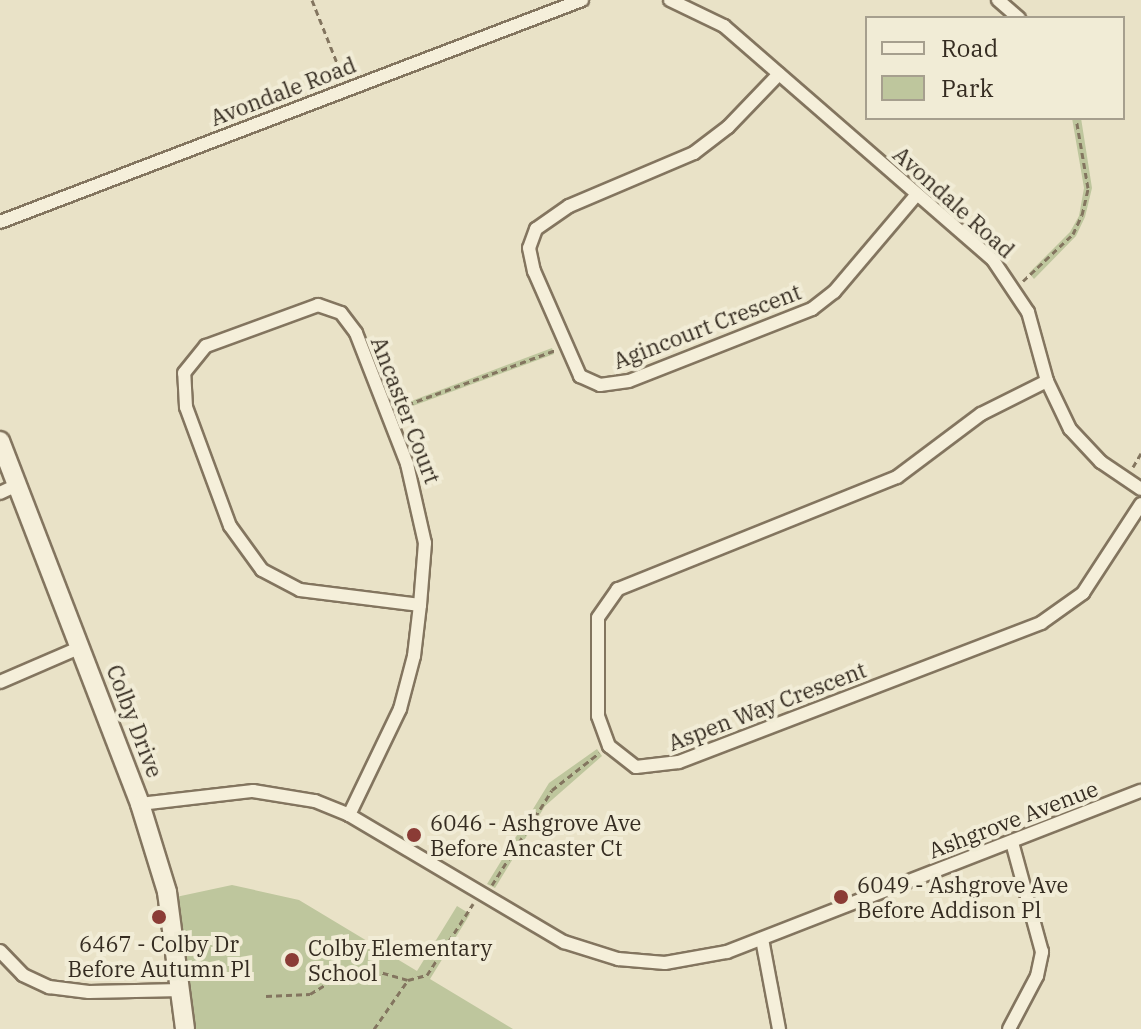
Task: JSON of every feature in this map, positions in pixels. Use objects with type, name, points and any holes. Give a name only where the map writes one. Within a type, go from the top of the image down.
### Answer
[{"type":"street","name":"Avondale Road","points":[[0,222],[582,0]]},
{"type":"street","name":"Avondale Road","points":[[670,0],[724,26],[993,260],[1015,289],[1034,326],[1047,381],[1083,445],[1141,489]]},
{"type":"street","points":[[998,0],[1017,16]]},
{"type":"street","name":"Agincourt Crescent","points":[[779,74],[708,144],[569,206],[536,229],[530,255],[563,347],[584,380],[617,384],[801,314],[830,296],[917,194]]},
{"type":"street","name":"Ancaster Court","points":[[349,815],[400,709],[414,656],[420,605],[423,525],[388,412],[352,327],[325,305],[291,311],[216,340],[193,358],[184,377],[186,407],[224,514],[253,562],[300,590],[420,605]]},
{"type":"street","points":[[609,746],[598,716],[598,618],[618,589],[897,477],[981,414],[1047,381]]},
{"type":"street","name":"Colby Drive","points":[[0,441],[8,489],[81,647],[140,804],[167,892],[185,1029]]},
{"type":"street","name":"Aspen Way Crescent","points":[[609,746],[636,767],[679,762],[1041,623],[1083,593],[1141,504]]},
{"type":"street","points":[[0,682],[81,647]]},
{"type":"street","name":"Ashgrove Avenue","points":[[140,804],[253,791],[294,796],[349,815],[564,942],[618,959],[685,961],[762,939],[1141,791]]},
{"type":"street","points":[[1009,1029],[1037,976],[1042,952],[1012,842]]},
{"type":"street","points":[[762,939],[779,1029]]},
{"type":"street","points":[[0,951],[23,975],[49,987],[89,992],[182,990]]},
{"type":"path","points":[[312,0],[347,88]]},
{"type":"path","points":[[1015,289],[1073,234],[1082,215],[1088,188],[1076,120]]},
{"type":"path","points":[[388,412],[563,347]]},
{"type":"path","points":[[266,996],[310,994],[348,971],[373,970],[408,980],[427,975],[480,892],[492,886],[552,790],[609,746]]},
{"type":"path","points":[[374,1029],[408,980]]},
{"type":"green space","points":[[1072,120],[1081,120],[1092,188],[1085,217],[1076,236],[1034,279],[1029,273],[1070,232],[1079,216],[1084,188]]},
{"type":"green space","points":[[552,348],[554,354],[399,411],[398,406]]},
{"type":"green space","points":[[597,749],[602,756],[545,806],[495,888],[487,884],[549,783]]},
{"type":"green space","name":"Colby Elementary School","points":[[232,885],[299,900],[417,971],[457,906],[470,914],[430,979],[513,1029],[195,1029],[176,897]]},
{"type":"place","name":"6046 - Ashgrove Ave Before Ancaster Ct","points":[[414,835]]},
{"type":"place","name":"6049 - Ashgrove Ave Before Addison Pl","points":[[841,897]]},
{"type":"place","name":"6467 - Colby Dr Before Autumn Pl","points":[[159,917]]},
{"type":"place","name":"Colby Elementary School","points":[[292,960]]}]
